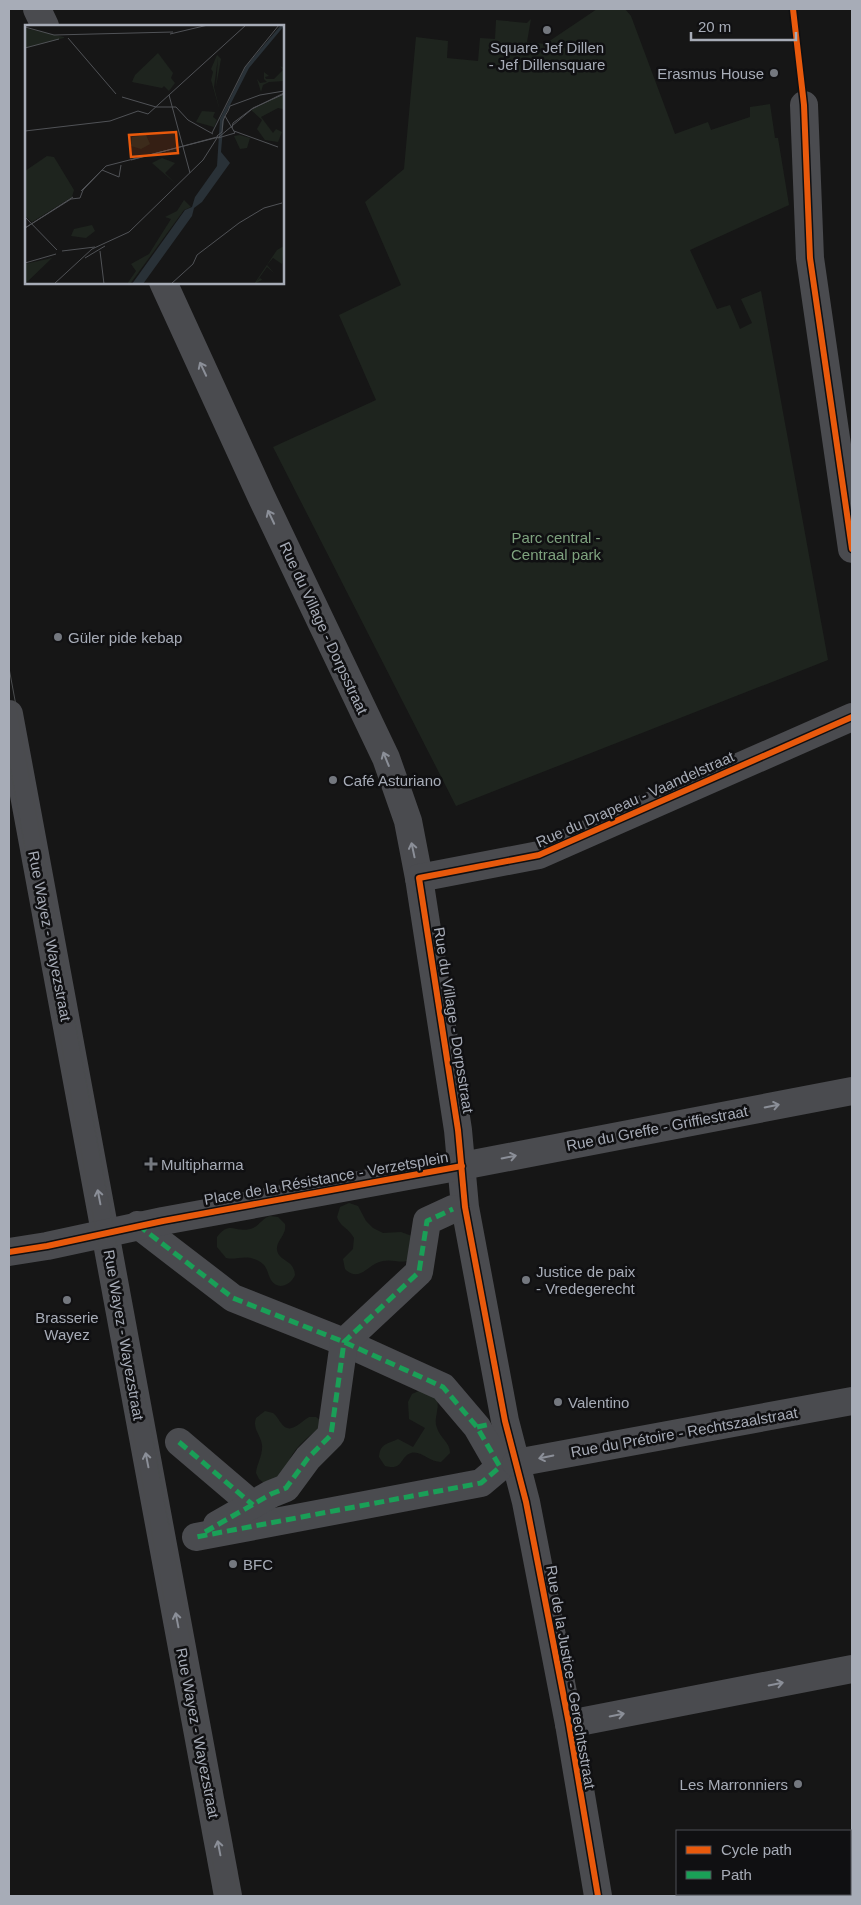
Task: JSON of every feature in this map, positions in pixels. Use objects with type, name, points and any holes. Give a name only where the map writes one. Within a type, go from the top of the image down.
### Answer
[{"type":"street","points":[[37,9],[45,25]]},
{"type":"street","points":[[804,105],[810,258],[852,548]]},
{"type":"street","name":"Rue du Village - Dorpsstraat","points":[[164,284],[261,496],[386,758],[408,821],[419,878],[462,1166]]},
{"type":"street","name":"Rue Wayez - Wayezstraat","points":[[9,714],[228,1896]]},
{"type":"street","name":"Rue du Drapeau - Vaandelstraat","points":[[419,878],[539,855],[852,717]]},
{"type":"street","name":"Rue du Greffe - Griffiestraat","points":[[462,1166],[852,1091]]},
{"type":"street","name":"Place de la Résistance - Verzetsplein","points":[[9,1252],[462,1166],[467,1217],[505,1421],[516,1463]]},
{"type":"street","points":[[138,1226],[233,1298],[344,1342],[443,1387],[484,1426],[500,1467],[481,1483],[196,1537],[271,1494],[286,1488],[308,1458],[331,1435],[344,1342],[419,1272],[427,1221],[453,1209]]},
{"type":"street","name":"Rue du Prétoire - Rechtszaalstraat","points":[[516,1463],[852,1401]]},
{"type":"street","points":[[179,1442],[253,1505]]},
{"type":"street","name":"Rue de la Justice - Gerechtsstraat","points":[[516,1463],[526,1502],[569,1724],[598,1896]]},
{"type":"street","points":[[569,1724],[852,1669]]},
{"type":"green space","name":"Parc central - Centraal park","points":[[597,9],[625,9],[631,16],[675,134],[708,122],[711,130],[750,117],[750,107],[770,104],[775,138],[778,138],[789,205],[690,250],[717,309],[730,305],[740,329],[752,323],[741,299],[761,291],[828,660],[456,806],[273,447],[376,400],[339,315],[401,285],[365,202],[404,169],[416,37],[448,41],[447,58],[478,61],[480,38],[495,39],[496,20],[527,23],[531,19],[527,42],[545,44]]},
{"type":"green space","points":[[349,1203],[358,1206],[366,1221],[373,1228],[383,1233],[401,1232],[412,1236],[407,1261],[383,1261],[360,1274],[350,1273],[345,1269],[343,1259],[353,1249],[354,1238],[337,1217],[340,1207]]},
{"type":"green space","points":[[270,1216],[278,1217],[285,1224],[277,1250],[278,1254],[292,1266],[295,1275],[291,1282],[281,1286],[274,1283],[263,1264],[259,1261],[247,1257],[226,1258],[217,1247],[217,1237],[225,1229],[250,1229]]},
{"type":"green space","points":[[421,1390],[437,1399],[436,1424],[438,1431],[450,1449],[450,1453],[441,1462],[418,1453],[411,1453],[395,1467],[385,1466],[379,1457],[383,1446],[398,1439],[413,1447],[425,1428],[409,1419],[408,1402],[412,1394]]},
{"type":"green space","points":[[265,1411],[273,1413],[284,1427],[288,1428],[295,1427],[309,1417],[316,1417],[324,1423],[295,1451],[288,1465],[287,1473],[265,1484],[256,1473],[262,1449],[255,1422],[256,1418]]},
{"type":"tram line","points":[[9,668],[238,1896]]},
{"type":"tram line","points":[[9,761],[219,1896]]},
{"type":"marked path","points":[[205,1532],[271,1494],[286,1488],[308,1458],[331,1435],[344,1342],[419,1272],[427,1221],[453,1209]]},
{"type":"marked path","points":[[138,1225],[233,1298],[344,1342],[443,1387],[477,1427],[500,1467],[481,1483],[196,1537]]},
{"type":"marked path","points":[[477,1427],[491,1424]]},
{"type":"marked path","points":[[179,1442],[253,1505]]},
{"type":"cycle path","points":[[793,9],[804,105],[810,258],[852,549]]},
{"type":"cycle path","points":[[598,1896],[569,1724],[526,1502],[505,1421],[465,1207],[458,1130],[419,878],[539,855],[852,717]]},
{"type":"cycle path","points":[[9,1252],[47,1246],[163,1221],[462,1166]]},
{"type":"place","name":"Square Jef Dillen - Jef Dillensquare","points":[[547,30]]},
{"type":"place","name":"Erasmus House","points":[[774,73]]},
{"type":"place","name":"Güler pide kebap","points":[[58,637]]},
{"type":"place","name":"Café Asturiano","points":[[333,780]]},
{"type":"place","name":"Multipharma","points":[[151,1164]]},
{"type":"place","name":"Justice de paix - Vredegerecht","points":[[526,1280]]},
{"type":"place","name":"Brasserie Wayez","points":[[67,1300]]},
{"type":"place","name":"Valentino","points":[[558,1402]]},
{"type":"place","name":"BFC","points":[[233,1564]]},
{"type":"place","name":"Les Marronniers","points":[[798,1784]]}]
